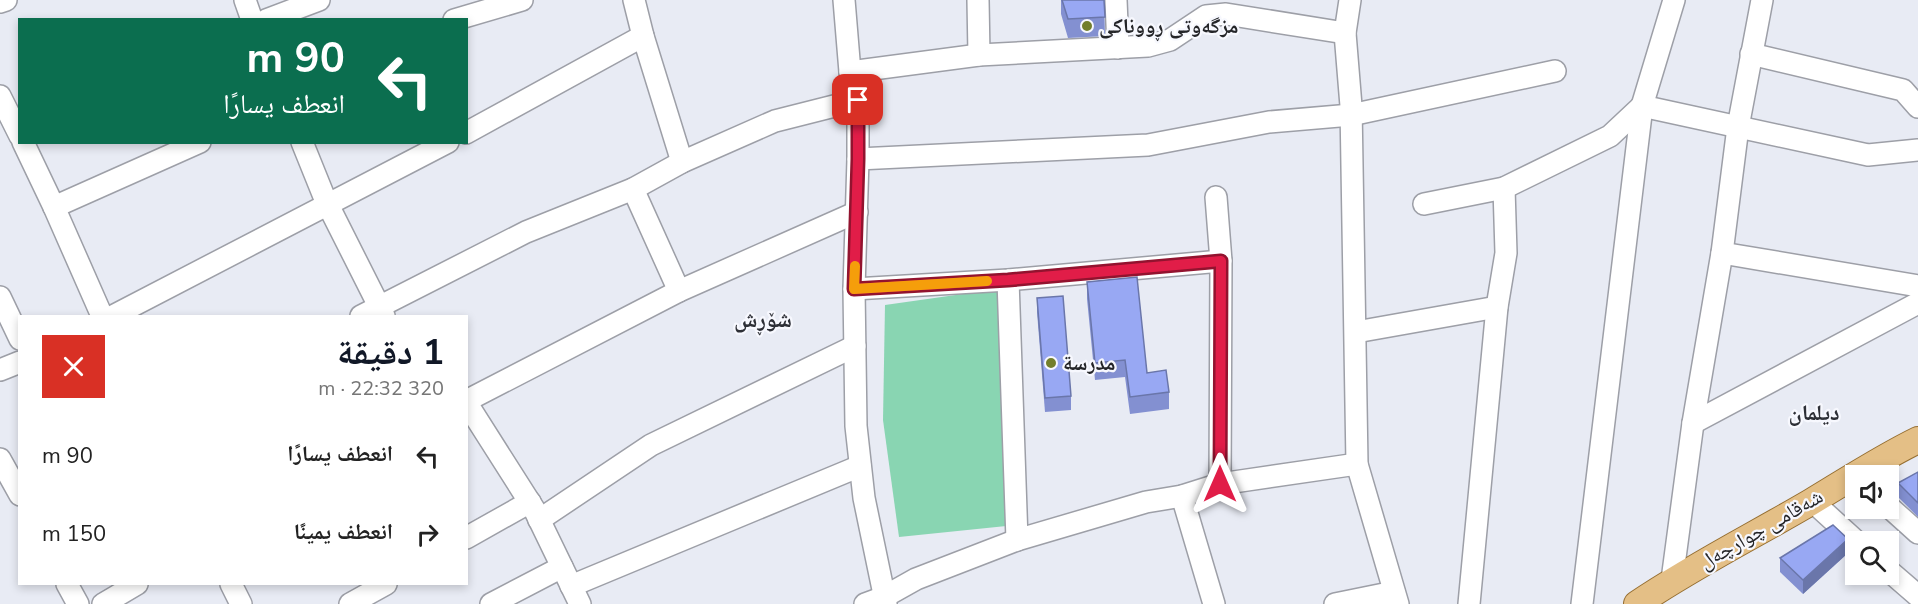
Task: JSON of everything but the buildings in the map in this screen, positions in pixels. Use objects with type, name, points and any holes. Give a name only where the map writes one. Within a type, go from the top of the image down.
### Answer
[{"type":"main road","name":"شەقامی چوارچەل","points":[[1874,465],[1918,440]]},
{"type":"main road","name":"شەقامی چوارچەل","points":[[1637,604],[1672,580],[1845,481]]},
{"type":"street","points":[[0,2],[6,0]]},
{"type":"street","points":[[245,0],[251,18]]},
{"type":"street","points":[[271,18],[319,0]]},
{"type":"street","points":[[461,18],[522,0]]},
{"type":"street","points":[[634,0],[682,162]]},
{"type":"street","points":[[844,0],[850,72],[858,100],[854,386],[860,466],[878,602],[916,579],[1017,540],[1146,502],[1182,496],[1220,484],[1358,464]]},
{"type":"street","points":[[978,0],[979,55]]},
{"type":"street","points":[[1116,0],[1118,48]]},
{"type":"street","points":[[1335,604],[1396,598],[1358,464],[1351,115],[1345,33],[1350,0]]},
{"type":"street","points":[[1582,604],[1642,106],[1674,0]]},
{"type":"street","points":[[1672,580],[1693,423],[1722,253],[1738,127],[1762,0]]},
{"type":"street","points":[[850,72],[979,55],[1148,46],[1170,40],[1206,16],[1226,14],[1345,33]]},
{"type":"street","points":[[468,132],[643,36]]},
{"type":"street","points":[[1751,54],[1903,90],[1918,107]]},
{"type":"street","points":[[858,159],[1148,145],[1269,122],[1351,115],[1556,70]]},
{"type":"street","points":[[6,100],[18,131]]},
{"type":"street","points":[[303,144],[374,313],[526,232],[633,189],[682,162],[775,121],[858,100]]},
{"type":"street","points":[[1642,106],[1868,155],[1918,150]]},
{"type":"street","points":[[1424,204],[1504,188],[1610,136],[1642,106]]},
{"type":"street","points":[[23,144],[54,207],[102,315]]},
{"type":"street","points":[[54,207],[196,144]]},
{"type":"street","points":[[115,315],[444,144]]},
{"type":"street","points":[[1469,604],[1497,307],[1506,252],[1504,188]]},
{"type":"street","points":[[633,189],[679,291]]},
{"type":"street","points":[[1216,196],[1221,261],[1220,484]]},
{"type":"street","points":[[468,401],[679,291],[857,212]]},
{"type":"street","points":[[1722,253],[1918,286]]},
{"type":"street","points":[[854,289],[1008,280],[1221,261]]},
{"type":"street","points":[[1008,280],[1017,540]]},
{"type":"street","points":[[0,297],[18,335]]},
{"type":"street","points":[[1693,423],[1918,303]]},
{"type":"street","points":[[1356,332],[1497,307]]},
{"type":"street","points":[[468,537],[534,511],[651,446],[855,346]]},
{"type":"street","points":[[0,370],[18,363]]},
{"type":"street","points":[[468,405],[534,511],[575,595],[860,466]]},
{"type":"street","points":[[0,459],[18,491]]},
{"type":"street","points":[[1182,496],[1214,604]]},
{"type":"street","points":[[1812,501],[1845,531]]},
{"type":"street","points":[[1899,516],[1918,533]]},
{"type":"street","points":[[491,604],[562,567]]},
{"type":"street","points":[[1899,580],[1918,596]]},
{"type":"street","points":[[68,585],[78,604]]},
{"type":"street","points":[[103,604],[135,585]]},
{"type":"street","points":[[232,585],[241,604]]},
{"type":"street","points":[[350,604],[384,585]]},
{"type":"green space","points":[[998,289],[1016,525],[899,537],[883,420],[885,305]]},
{"type":"slow traffic","points":[[855,266],[854,289],[987,281]]},
{"type":"place","name":"مزگەوتی ڕووناکی","points":[[1087,26]]},
{"type":"place","name":"مدرسة","points":[[1051,363]]},
{"type":"district","name":"شۆڕش","points":[[763,319]]},
{"type":"district","name":"دیلمان","points":[[1814,412]]},
{"type":"route","points":[[858,100],[854,289],[1008,280],[1221,261],[1220,484]]}]
